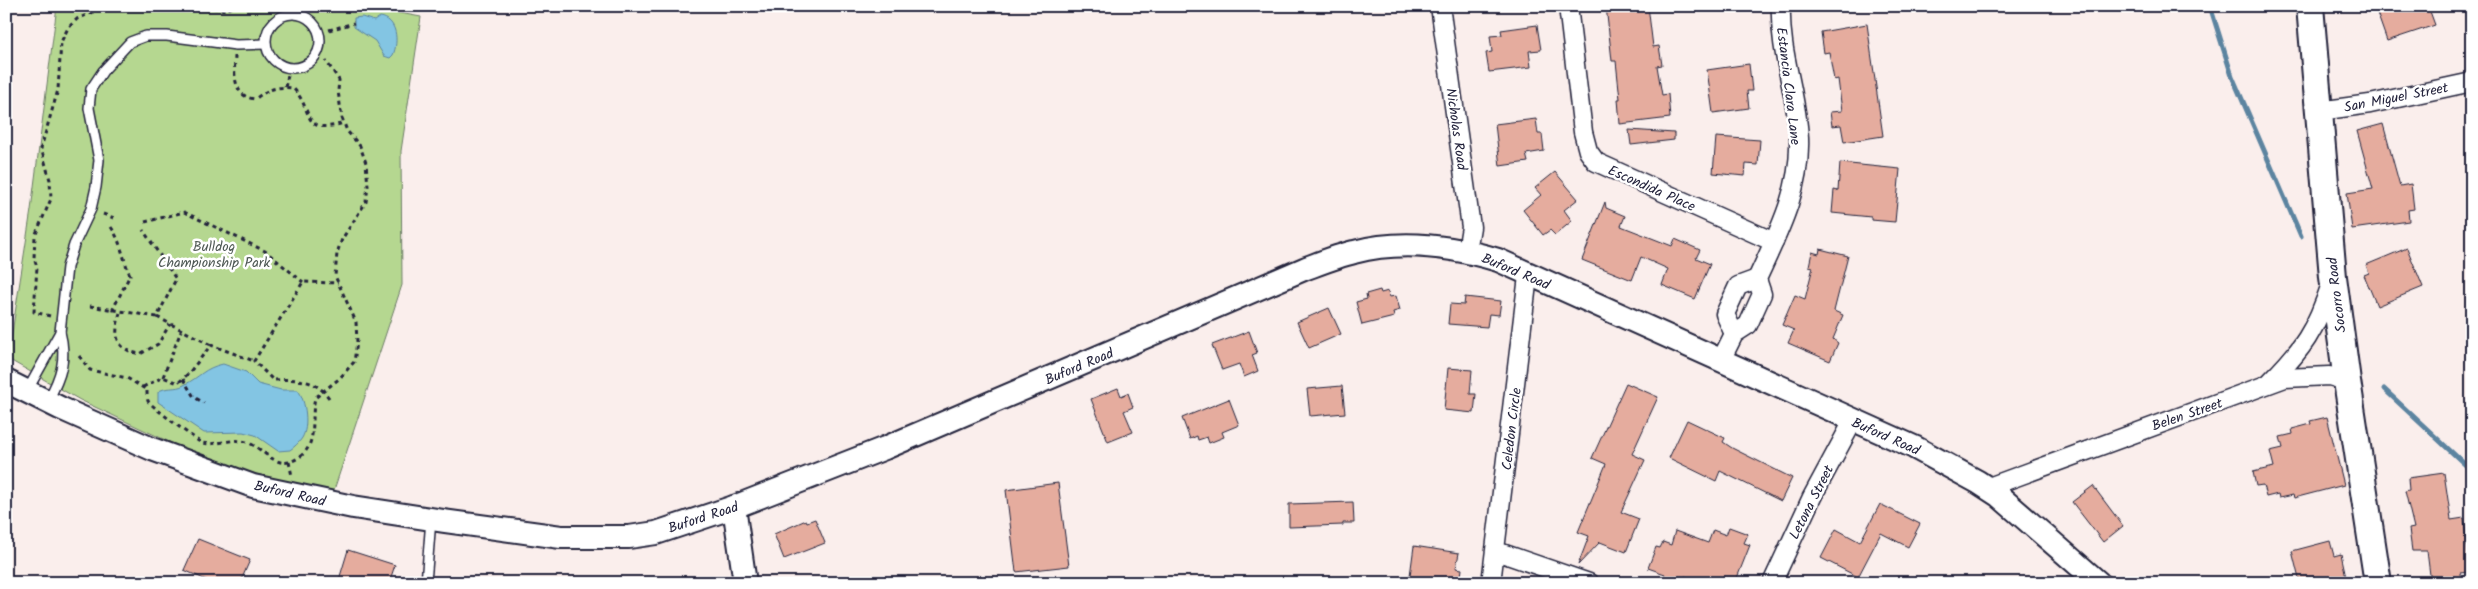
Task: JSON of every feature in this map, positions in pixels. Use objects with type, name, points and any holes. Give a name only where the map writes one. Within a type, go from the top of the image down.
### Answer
[{"type":"main road","name":"Socorro Road","points":[[2310,6],[2333,277],[2378,583]]},
{"type":"street","name":"Nicholas Road","points":[[1440,6],[1472,227],[1467,251]]},
{"type":"street","name":"Escondida Place","points":[[1568,6],[1583,132],[1588,151],[1596,162],[1774,242]]},
{"type":"street","name":"Estancia Clara Lane","points":[[1721,360],[1734,334],[1748,325],[1762,294],[1757,279],[1791,202],[1799,138],[1782,42],[1781,6]]},
{"type":"street","name":"San Miguel Street","points":[[2319,111],[2370,104],[2472,82]]},
{"type":"street","name":"Buford Road","points":[[6,381],[47,402],[152,449],[253,486],[353,507],[431,519],[561,537],[620,538],[656,533],[734,507],[886,448],[1304,269],[1355,252],[1385,246],[1427,246],[1467,251],[1498,260],[1528,276],[1914,447],[1986,488],[2018,512],[2099,583]]},
{"type":"street","name":"Celedon Circle","points":[[1491,583],[1528,276]]},
{"type":"street","name":"Belen Street","points":[[1986,488],[2267,385],[2291,362],[2315,328],[2333,277]]},
{"type":"street","points":[[1734,334],[1725,314],[1738,286],[1757,279]]},
{"type":"street","points":[[2267,385],[2285,378],[2302,376],[2329,376],[2347,381]]},
{"type":"street","name":"Letona Street","points":[[1772,583],[1812,497],[1853,421]]},
{"type":"street","points":[[734,507],[744,583]]},
{"type":"street","points":[[1496,551],[1589,583]]},
{"type":"lane","points":[[292,14],[309,19],[320,33],[321,42],[314,59],[299,68],[290,68],[273,61],[266,44],[269,27],[283,16],[292,14]]},
{"type":"lane","points":[[47,402],[60,380],[64,361],[64,349],[60,332],[67,267],[74,245],[91,209],[96,187],[99,160],[90,108],[91,89],[103,71],[130,42],[146,36],[167,36],[236,45],[266,44]]},
{"type":"lane","points":[[27,391],[60,332]]},
{"type":"lane","points":[[426,583],[431,519]]},
{"type":"path","points":[[61,318],[34,312],[37,267],[34,258],[35,236],[51,199],[50,180],[41,148],[58,90],[61,42],[68,28],[76,19],[108,6]]},
{"type":"path","points":[[205,6],[225,10],[236,6]]},
{"type":"path","points":[[277,6],[283,16]]},
{"type":"path","points":[[329,30],[354,23]]},
{"type":"path","points":[[80,356],[90,370],[101,374],[127,378],[147,390],[148,402],[161,414],[203,443],[237,440],[251,444],[275,461],[289,462],[300,457],[312,441],[312,407],[315,398],[340,378],[354,362],[357,342],[356,322],[335,276],[337,253],[342,239],[366,202],[368,186],[366,163],[360,146],[347,131],[344,123],[338,91],[339,80],[326,62]]},
{"type":"path","points":[[285,87],[290,68]]},
{"type":"path","points":[[234,71],[239,91],[247,98],[255,99],[278,86],[293,88],[299,94],[306,107],[308,117],[317,126],[329,127],[344,123]]},
{"type":"path","points":[[144,222],[184,212],[265,251],[303,282],[338,283]]},
{"type":"path","points":[[111,227],[118,236],[122,257],[130,275],[112,311]]},
{"type":"path","points":[[143,230],[176,279],[156,318]]},
{"type":"path","points":[[254,361],[303,282]]},
{"type":"path","points":[[90,306],[120,313],[156,318],[212,345],[254,361],[273,380],[302,379],[324,391],[329,398]]},
{"type":"path","points":[[120,313],[116,328],[118,341],[128,351],[140,354],[158,344],[170,324]]},
{"type":"path","points":[[142,387],[163,377],[181,331]]},
{"type":"path","points":[[163,377],[178,383],[212,345]]},
{"type":"path","points":[[182,379],[194,397],[204,403]]},
{"type":"green space","name":"Bulldog Championship Park","points":[[57,6],[362,6],[421,17],[401,151],[402,285],[332,496],[208,460],[80,400],[8,359],[31,210]]},
{"type":"water","points":[[362,17],[374,21],[380,17],[386,19],[393,26],[396,43],[393,55],[390,58],[384,56],[375,41],[354,27],[354,18]]},
{"type":"water","points":[[223,364],[246,372],[258,384],[281,390],[298,390],[303,401],[306,421],[301,440],[295,446],[290,450],[278,451],[255,435],[243,432],[204,433],[158,402],[158,392],[161,390],[181,386],[207,370]]},
{"type":"building","points":[[1606,6],[1648,6],[1653,47],[1659,46],[1662,65],[1657,66],[1662,95],[1668,94],[1670,118],[1620,124],[1618,99],[1620,99],[1616,61],[1612,61]]},
{"type":"building","points":[[2388,6],[2428,6],[2435,25],[2387,41],[2376,10]]},
{"type":"building","points":[[1867,24],[1883,136],[1844,142],[1841,125],[1832,126],[1830,112],[1842,111],[1838,79],[1834,80],[1829,52],[1824,53],[1821,32]]},
{"type":"building","points":[[1537,25],[1541,50],[1529,51],[1531,67],[1489,72],[1486,53],[1492,52],[1490,36],[1502,35],[1501,30]]},
{"type":"building","points":[[1749,64],[1752,91],[1747,91],[1749,108],[1713,113],[1707,70]]},
{"type":"building","points":[[1536,119],[1538,134],[1542,134],[1544,151],[1526,154],[1528,162],[1500,166],[1495,124]]},
{"type":"building","points":[[2383,124],[2400,186],[2411,184],[2414,209],[2408,210],[2409,221],[2352,229],[2347,193],[2373,189],[2357,131]]},
{"type":"building","points":[[1629,130],[1674,133],[1674,140],[1631,145]]},
{"type":"building","points":[[1716,137],[1760,140],[1758,165],[1746,164],[1745,176],[1713,173]]},
{"type":"building","points":[[1840,163],[1900,169],[1895,222],[1871,220],[1871,217],[1832,213],[1834,190],[1838,191]]},
{"type":"building","points":[[1555,172],[1578,199],[1564,210],[1572,221],[1555,235],[1550,230],[1543,235],[1523,210],[1541,195],[1535,188]]},
{"type":"building","points":[[1605,202],[1606,208],[1625,216],[1621,226],[1672,246],[1675,239],[1700,250],[1696,258],[1710,264],[1695,299],[1662,285],[1668,269],[1641,257],[1632,280],[1582,260]]},
{"type":"building","points":[[2407,248],[2423,287],[2377,306],[2364,275],[2369,273],[2366,265]]},
{"type":"building","points":[[1820,249],[1848,256],[1834,311],[1843,315],[1833,339],[1838,343],[1830,361],[1788,343],[1794,330],[1782,325],[1795,295],[1805,299],[1813,267],[1809,266],[1812,252],[1819,254]]},
{"type":"building","points":[[1380,290],[1381,293],[1388,291],[1389,297],[1396,296],[1400,310],[1393,312],[1394,317],[1362,325],[1356,302],[1367,299],[1366,294]]},
{"type":"building","points":[[1465,297],[1501,301],[1499,315],[1489,314],[1487,327],[1448,324],[1450,304],[1464,305]]},
{"type":"building","points":[[1329,308],[1341,334],[1309,348],[1297,322]]},
{"type":"building","points":[[1249,331],[1257,353],[1252,355],[1258,371],[1244,377],[1239,364],[1222,370],[1212,345]]},
{"type":"building","points":[[1448,368],[1472,370],[1470,394],[1476,394],[1474,413],[1444,410]]},
{"type":"building","points":[[1626,383],[1658,397],[1632,454],[1645,460],[1621,512],[1639,519],[1626,552],[1600,542],[1578,565],[1589,536],[1578,532],[1606,464],[1592,458]]},
{"type":"building","points":[[1342,386],[1345,413],[1310,416],[1307,389]]},
{"type":"building","points":[[1118,388],[1121,396],[1128,393],[1133,407],[1124,411],[1133,432],[1108,442],[1091,399]]},
{"type":"building","points":[[1229,399],[1239,425],[1222,432],[1224,437],[1209,443],[1207,437],[1198,440],[1197,436],[1190,439],[1182,418]]},
{"type":"building","points":[[2327,417],[2344,485],[2294,498],[2293,495],[2279,498],[2278,494],[2266,497],[2263,485],[2256,486],[2253,472],[2274,467],[2270,451],[2283,448],[2280,437],[2293,434],[2292,429],[2311,424],[2310,421]]},
{"type":"building","points":[[1687,420],[1725,438],[1723,442],[1732,448],[1792,478],[1781,501],[1720,471],[1716,481],[1669,458]]},
{"type":"building","points":[[2444,473],[2451,520],[2464,518],[2469,572],[2460,573],[2461,583],[2431,583],[2427,551],[2412,551],[2409,529],[2414,528],[2405,491],[2409,490],[2408,478]]},
{"type":"building","points":[[1058,483],[1069,566],[1016,572],[1006,490]]},
{"type":"building","points":[[2093,486],[2123,526],[2103,542],[2072,502]]},
{"type":"building","points":[[1353,502],[1354,523],[1289,527],[1289,504]]},
{"type":"building","points":[[1880,504],[1920,524],[1908,547],[1881,533],[1858,577],[1821,558],[1836,529],[1860,542]]},
{"type":"building","points":[[815,519],[825,543],[784,559],[774,534],[806,520],[807,522]]},
{"type":"building","points":[[1729,527],[1748,534],[1744,543],[1750,545],[1735,583],[1701,583],[1685,576],[1682,583],[1661,583],[1665,574],[1648,568],[1656,547],[1660,548],[1663,542],[1671,545],[1675,531],[1708,543],[1713,530],[1726,535]]},
{"type":"building","points":[[198,539],[250,560],[240,583],[213,583],[184,570]]},
{"type":"building","points":[[2330,541],[2334,556],[2341,554],[2347,581],[2300,583],[2292,551]]},
{"type":"building","points":[[1414,546],[1459,553],[1456,568],[1462,569],[1460,583],[1409,583]]},
{"type":"building","points":[[348,550],[395,565],[389,583],[338,583]]},
{"type":"waterway","points":[[2210,6],[2232,76],[2301,236]]},
{"type":"waterway","points":[[2384,389],[2472,471]]}]
